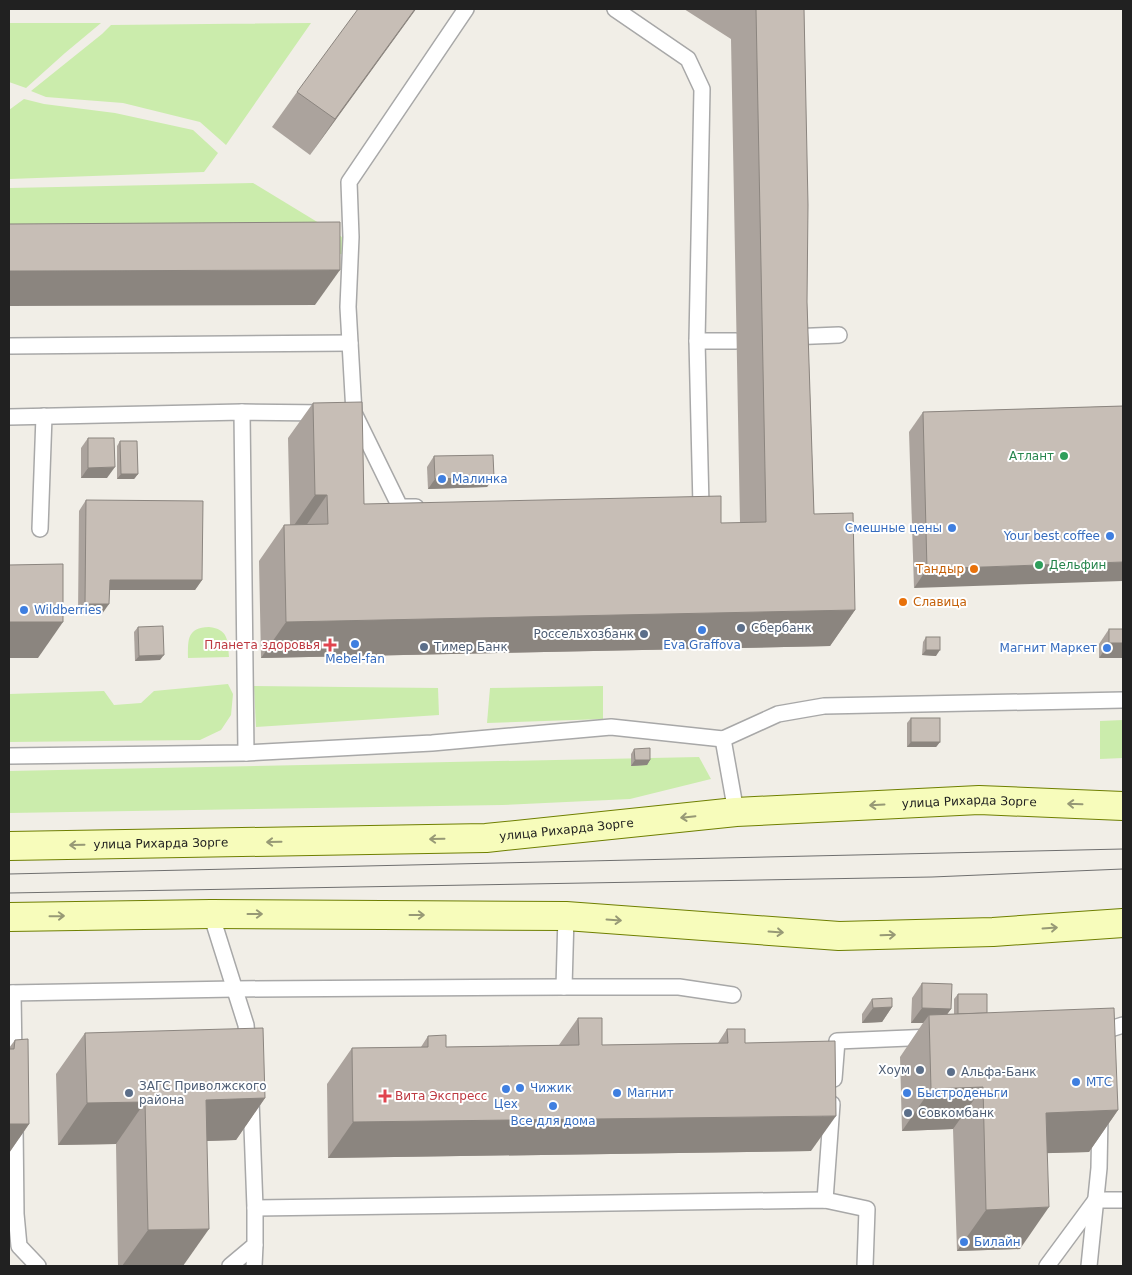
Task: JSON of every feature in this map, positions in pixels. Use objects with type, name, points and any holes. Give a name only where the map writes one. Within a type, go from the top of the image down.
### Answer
[{"type":"main road","name":"улица Рихарда Зорге","points":[[9,846],[486,838],[736,812],[979,800],[1123,806]]},
{"type":"main road","points":[[9,917],[210,914],[566,916],[839,936],[993,932],[1123,923]]},
{"type":"lane","points":[[429,507],[400,508],[354,413],[348,307],[350,182],[466,9]]},
{"type":"lane","points":[[615,9],[688,59],[702,89],[697,341],[701,506],[682,506]]},
{"type":"lane","points":[[782,338],[839,335]]},
{"type":"lane","points":[[697,341],[736,341]]},
{"type":"lane","points":[[9,346],[350,343]]},
{"type":"lane","points":[[9,417],[242,412],[354,413]]},
{"type":"lane","points":[[242,412],[246,753]]},
{"type":"lane","points":[[40,529],[44,416]]},
{"type":"lane","points":[[9,756],[246,753],[432,743],[611,727],[723,739],[778,714],[824,706],[1123,700]]},
{"type":"lane","points":[[723,739],[736,812]]},
{"type":"lane","points":[[210,914],[246,1024],[248,1060]]},
{"type":"lane","points":[[564,987],[566,916]]},
{"type":"lane","points":[[14,1076],[11,993],[234,989],[678,987],[732,995]]},
{"type":"lane","points":[[1083,1032],[1102,1032],[1123,1025]]},
{"type":"lane","points":[[1101,1051],[1102,1032]]},
{"type":"lane","points":[[825,1200],[837,1041],[943,1037]]},
{"type":"lane","points":[[250,1086],[255,1208],[254,1266]]},
{"type":"lane","points":[[1089,1266],[1099,1168],[1100,1100]]},
{"type":"lane","points":[[15,1116],[12,1214],[19,1246],[38,1266]]},
{"type":"lane","points":[[255,1208],[825,1200],[868,1208],[865,1266]]},
{"type":"lane","points":[[1096,1200],[1123,1200]]},
{"type":"lane","points":[[1047,1266],[1096,1200]]},
{"type":"lane","points":[[230,1266],[255,1245]]},
{"type":"green space","points":[[9,23],[101,23],[26,88],[9,82]]},
{"type":"green space","points":[[311,23],[226,145],[200,122],[123,103],[46,97],[31,91],[111,25]]},
{"type":"green space","points":[[24,99],[44,104],[115,113],[193,130],[218,153],[204,172],[9,179],[9,110]]},
{"type":"green space","points":[[253,183],[342,237],[342,254],[9,254],[9,188]]},
{"type":"green space","points":[[209,627],[220,630],[226,636],[229,657],[188,658],[190,636],[196,630]]},
{"type":"green space","points":[[228,684],[233,694],[231,715],[221,730],[200,740],[9,742],[9,694],[104,691],[114,705],[141,703],[154,691]]},
{"type":"green space","points":[[254,686],[438,688],[439,715],[256,727]]},
{"type":"green space","points":[[603,686],[603,719],[487,723],[490,688]]},
{"type":"green space","points":[[1123,720],[1123,758],[1100,759],[1100,721]]},
{"type":"green space","points":[[699,757],[711,779],[630,799],[502,805],[9,813],[9,771]]},
{"type":"building","points":[[358,9],[415,9],[335,119],[297,92]]},
{"type":"building","points":[[756,9],[804,9],[808,205],[807,302],[814,514],[853,513],[855,610],[286,622],[284,525],[328,524],[327,495],[315,495],[313,403],[362,402],[364,504],[721,496],[721,523],[766,522]]},
{"type":"building","points":[[340,222],[340,270],[9,271],[9,224]]},
{"type":"building","points":[[1123,406],[1123,562],[927,569],[923,412]]},
{"type":"building","points":[[88,438],[114,438],[115,467],[88,468]]},
{"type":"building","points":[[120,441],[137,441],[138,474],[121,474]]},
{"type":"building","points":[[493,455],[494,477],[435,479],[434,456]]},
{"type":"building","points":[[86,500],[203,501],[202,580],[110,580],[109,604],[85,604]]},
{"type":"building","points":[[63,564],[63,622],[9,622],[9,565]]},
{"type":"building","points":[[163,626],[164,655],[139,656],[138,627]]},
{"type":"building","points":[[1109,629],[1123,629],[1123,643],[1109,643]]},
{"type":"building","points":[[926,637],[940,637],[940,650],[926,650]]},
{"type":"building","points":[[911,718],[940,718],[940,742],[911,742]]},
{"type":"building","points":[[650,748],[650,760],[635,760],[634,749]]},
{"type":"building","points":[[922,983],[952,984],[951,1009],[922,1008]]},
{"type":"building","points":[[958,994],[987,994],[987,1013],[958,1014]]},
{"type":"building","points":[[892,998],[892,1007],[873,1008],[872,999]]},
{"type":"building","points":[[1114,1008],[1118,1110],[1046,1113],[1049,1207],[986,1210],[983,1087],[931,1089],[929,1015]]},
{"type":"building","points":[[578,1018],[602,1018],[602,1045],[728,1043],[727,1029],[745,1029],[745,1043],[835,1041],[836,1116],[353,1122],[352,1048],[428,1047],[428,1036],[446,1035],[446,1047],[579,1045]]},
{"type":"building","points":[[263,1028],[265,1098],[206,1100],[209,1229],[148,1230],[145,1102],[87,1103],[85,1033]]},
{"type":"building","points":[[28,1039],[29,1124],[9,1124],[9,1049],[14,1049],[15,1040]]},
{"type":"tram line","points":[[9,874],[1123,849]]},
{"type":"tram line","points":[[9,893],[932,877],[1123,869]]},
{"type":"place","name":"Атлант","points":[[1064,456]]},
{"type":"place","name":"Малинка","points":[[442,479]]},
{"type":"place","name":"Смешные цены","points":[[952,528]]},
{"type":"place","name":"Your best coffee","points":[[1110,536]]},
{"type":"place","name":"Дельфин","points":[[1039,565]]},
{"type":"place","name":"Тандыр","points":[[974,569]]},
{"type":"place","name":"Славица","points":[[903,602]]},
{"type":"place","name":"Wildberries","points":[[24,610]]},
{"type":"place","name":"Сбербанк","points":[[741,628]]},
{"type":"place","name":"Eva Graffova","points":[[702,630]]},
{"type":"place","name":"Россельхозбанк","points":[[644,634]]},
{"type":"place","name":"Mebel-fan","points":[[355,644]]},
{"type":"place","name":"Планета здоровья","points":[[330,645]]},
{"type":"place","name":"Тимер Банк","points":[[424,647]]},
{"type":"place","name":"Магнит Маркет","points":[[1107,648]]},
{"type":"place","name":"Хоум","points":[[920,1070]]},
{"type":"place","name":"Альфа-Банк","points":[[951,1072]]},
{"type":"place","name":"МТС","points":[[1076,1082]]},
{"type":"place","name":"Чижик","points":[[520,1088]]},
{"type":"place","name":"Цех","points":[[506,1089]]},
{"type":"place","name":"ЗАГС Приволжского района","points":[[129,1093]]},
{"type":"place","name":"Магнит","points":[[617,1093]]},
{"type":"place","name":"Быстроденьги","points":[[907,1093]]},
{"type":"place","name":"Вита Экспресс","points":[[385,1096]]},
{"type":"place","name":"Все для дома","points":[[553,1106]]},
{"type":"place","name":"Совкомбанк","points":[[908,1113]]},
{"type":"place","name":"Билайн","points":[[964,1242]]}]
